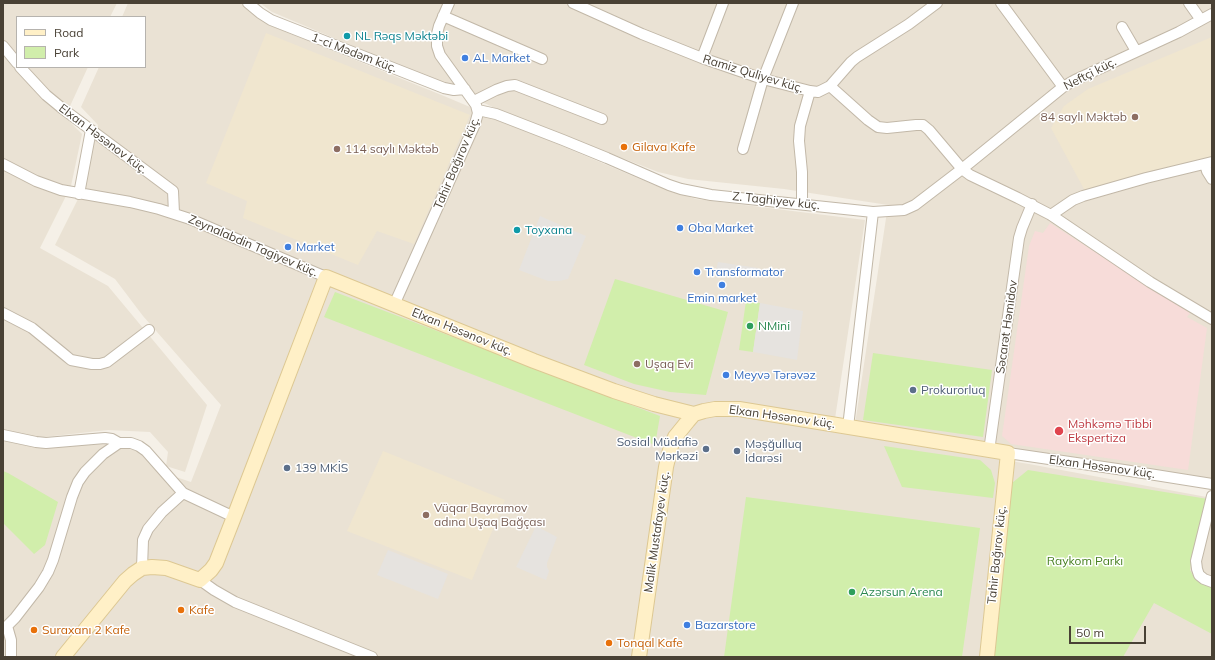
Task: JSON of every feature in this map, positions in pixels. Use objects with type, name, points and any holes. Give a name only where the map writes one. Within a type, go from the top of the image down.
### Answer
[{"type":"street","name":"1-ci Mədəm küç.","points":[[248,3],[271,20],[444,88],[454,90],[464,89]]},
{"type":"street","name":"Tahir Bağırov küç.","points":[[394,305],[475,124],[476,106],[438,50],[437,34],[449,3]]},
{"type":"street","name":"Ramiz Quliyev küç.","points":[[573,3],[642,34],[702,58],[763,79],[818,92],[830,86]]},
{"type":"street","points":[[702,58],[723,3]]},
{"type":"street","points":[[743,149],[763,79],[793,3]]},
{"type":"street","points":[[937,3],[909,24],[857,57],[830,86],[878,127],[887,128],[923,125],[962,169],[970,175],[1032,204],[1051,215],[1150,282],[1212,319]]},
{"type":"street","points":[[1001,3],[1063,87]]},
{"type":"street","points":[[1189,3],[1201,20]]},
{"type":"street","name":"Neftçi küç.","points":[[874,212],[904,210],[915,205],[1063,87],[1212,14]]},
{"type":"street","points":[[443,16],[542,59]]},
{"type":"street","points":[[1122,27],[1136,51]]},
{"type":"street","points":[[3,46],[16,62]]},
{"type":"street","name":"Elxan Həsənov küç.","points":[[21,68],[46,95],[63,109],[173,191],[174,214]]},
{"type":"street","points":[[476,106],[496,90],[515,85],[602,119]]},
{"type":"street","points":[[802,204],[802,172],[799,141],[800,126],[810,91]]},
{"type":"street","name":"Z. Taghiyev küç.","points":[[476,106],[681,189],[711,195],[874,212]]},
{"type":"street","points":[[79,194],[91,130]]},
{"type":"street","points":[[1051,215],[1073,200],[1083,196],[1146,178],[1208,163],[1207,171],[1212,179]]},
{"type":"street","name":"Zeynalabdin Tagiyev küç.","points":[[3,164],[36,182],[61,190],[130,202],[190,219],[326,277],[216,563],[200,580]]},
{"type":"street","name":"Səcarət Həmidov","points":[[989,451],[1019,238],[1032,204]]},
{"type":"street","points":[[848,427],[874,212]]},
{"type":"street","name":"Elxan Həsənov küç.","points":[[326,277],[534,361],[614,391],[654,404],[694,414],[715,409],[739,409],[989,451],[1212,484]]},
{"type":"street","points":[[3,313],[32,328],[71,360],[92,364],[107,362],[149,330]]},
{"type":"street","name":"Malik Mustafayev küç.","points":[[639,657],[666,468],[671,446],[675,437],[694,414]]},
{"type":"street","points":[[3,435],[46,443],[105,438],[112,439],[119,443],[131,443],[146,451],[182,492],[234,517]]},
{"type":"street","points":[[11,657],[11,640],[7,626],[39,587],[48,572],[78,482],[85,472],[103,454],[119,443]]},
{"type":"street","name":"Tahir Bağırov küç.","points":[[987,657],[1008,453]]},
{"type":"street","points":[[142,568],[143,540],[148,529],[182,492]]},
{"type":"street","points":[[1212,496],[1196,561],[1196,569],[1199,575],[1212,582]]},
{"type":"street","points":[[63,657],[125,581],[142,568],[152,567],[166,568],[200,580],[235,602],[372,657]]},
{"type":"shaded area","points":[[3,3],[117,3],[110,16],[16,16],[16,68],[88,68],[65,117],[82,134],[71,186],[40,248],[108,286],[207,405],[185,472],[166,466],[168,452],[150,432],[108,430],[35,438],[3,430]]},
{"type":"shaded area","points":[[128,3],[241,3],[269,25],[444,96],[654,185],[696,199],[865,220],[833,432],[1029,464],[1212,498],[1212,657],[3,657],[3,438],[36,446],[106,444],[138,451],[158,471],[191,482],[221,405],[143,316],[115,279],[55,245],[85,185],[98,125],[81,107],[99,68],[146,68],[146,16],[122,16]]},
{"type":"shaded area","points":[[260,3],[1212,3],[1212,479],[1026,452],[855,424],[888,205],[784,189],[688,179],[658,172],[499,110],[448,86],[272,12]]},
{"type":"shaded area","name":"114 saylı Məktəb","points":[[266,33],[470,115],[414,244],[377,231],[358,265],[243,218],[247,201],[206,183]]},
{"type":"shaded area","name":"84 saylı Məktəb","points":[[1212,37],[1212,157],[1085,191],[1051,128],[1064,106],[1088,89]]},
{"type":"shaded area","points":[[540,216],[586,236],[568,279],[548,281],[519,270]]},
{"type":"shaded area","points":[[1050,223],[1190,313],[1187,317],[1207,328],[1188,470],[1011,444],[1002,436],[1029,246],[1035,231],[1043,233]]},
{"type":"shaded area","points":[[718,262],[758,268],[756,278],[716,270]]},
{"type":"shaded area","points":[[760,303],[803,311],[797,360],[753,352]]},
{"type":"shaded area","name":"Vüqar Bayramov adına Uşaq Bağçası","points":[[383,451],[505,500],[472,580],[347,531]]},
{"type":"shaded area","points":[[536,526],[557,537],[547,563],[549,571],[546,580],[516,567]]},
{"type":"shaded area","points":[[388,550],[448,574],[438,599],[377,575]]},
{"type":"green space","points":[[615,279],[728,312],[706,395],[670,392],[634,384],[584,365]]},
{"type":"green space","points":[[335,292],[660,416],[655,445],[324,317]]},
{"type":"green space","name":"NMini","points":[[746,301],[760,303],[753,352],[739,350]]},
{"type":"green space","points":[[873,353],[992,370],[983,437],[863,420]]},
{"type":"green space","points":[[884,446],[980,460],[991,470],[995,483],[993,498],[902,487]]},
{"type":"green space","name":"Raykom Parkı","points":[[1028,470],[1208,499],[1192,556],[1190,570],[1195,579],[1212,587],[1212,634],[1154,603],[1123,657],[994,657],[1012,483]]},
{"type":"green space","points":[[3,471],[58,502],[45,545],[34,554],[3,523]]},
{"type":"green space","name":"Azərsun Arena","points":[[746,497],[980,528],[962,657],[724,657]]},
{"type":"place","name":"NL Rəqs Məktəbi","points":[[347,36]]},
{"type":"place","name":"AL Market","points":[[465,58]]},
{"type":"place","name":"84 saylı Məktəb","points":[[1135,117]]},
{"type":"place","name":"Gilava Kafe","points":[[624,147]]},
{"type":"place","name":"114 saylı Məktəb","points":[[337,149]]},
{"type":"place","name":"Oba Market","points":[[680,228]]},
{"type":"place","name":"Toyxana","points":[[517,230]]},
{"type":"place","name":"Market","points":[[288,247]]},
{"type":"place","name":"Transformator","points":[[697,272]]},
{"type":"place","name":"Emin market","points":[[722,285]]},
{"type":"place","name":"NMini","points":[[750,326]]},
{"type":"place","name":"Uşaq Evi","points":[[637,364]]},
{"type":"place","name":"Meyvə Tərəvəz","points":[[726,375]]},
{"type":"place","name":"Prokurorluq","points":[[913,390]]},
{"type":"place","name":"Məhkəmə Tibbi Ekspertiza","points":[[1059,431]]},
{"type":"place","name":"Sosial Müdafiə Mərkəzi","points":[[706,449]]},
{"type":"place","name":"Məşğulluq İdarəsi","points":[[737,451]]},
{"type":"place","name":"139 MKİS","points":[[287,468]]},
{"type":"place","name":"Vüqar Bayramov adına Uşaq Bağçası","points":[[426,515]]},
{"type":"place","name":"Azərsun Arena","points":[[852,592]]},
{"type":"place","name":"Kafe","points":[[181,610]]},
{"type":"place","name":"Bazarstore","points":[[687,625]]},
{"type":"place","name":"Suraxanı 2 Kafe","points":[[34,630]]},
{"type":"place","name":"Tonqal Kafe","points":[[609,643]]}]
